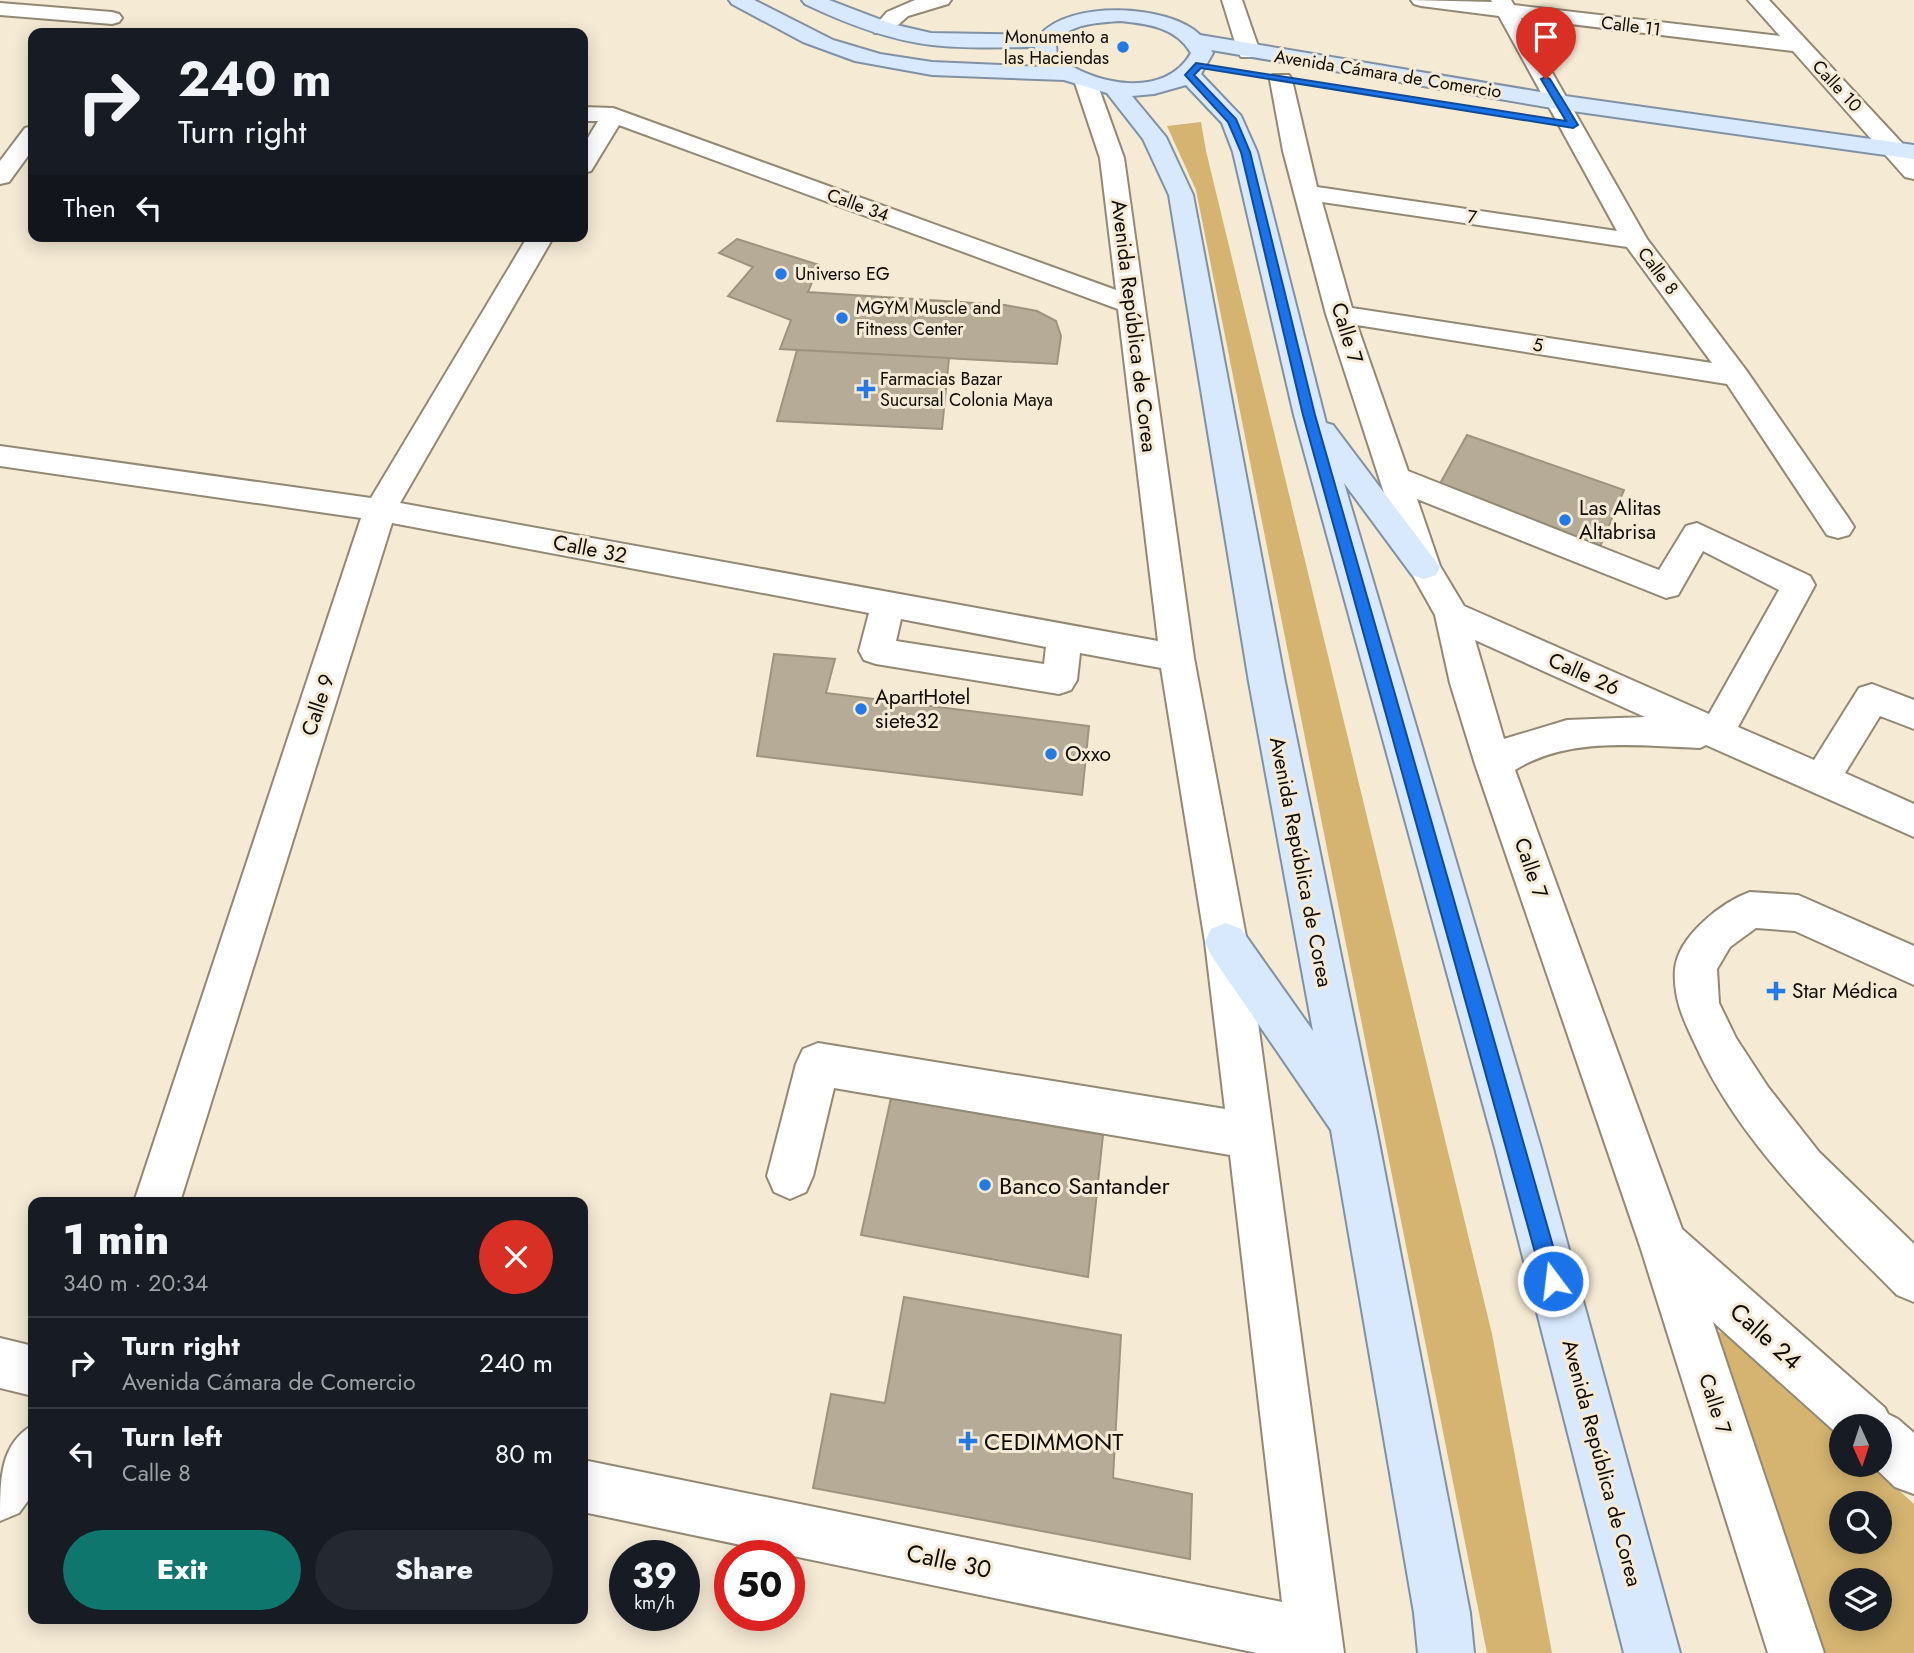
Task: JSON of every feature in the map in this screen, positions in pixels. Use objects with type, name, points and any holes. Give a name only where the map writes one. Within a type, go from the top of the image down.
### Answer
[{"type":"main road","points":[[739,0],[853,54],[897,63],[1143,89],[1169,84],[1200,69],[1202,53],[1166,0]]},
{"type":"main road","points":[[812,0],[882,29],[932,39],[1046,41]]},
{"type":"main road","points":[[1079,0],[1068,23],[1051,34],[1046,41],[1046,58],[1088,82]]},
{"type":"main road","name":"Avenida Cámara de Comercio","points":[[1068,23],[1092,17],[1121,15],[1149,18],[1294,82]]},
{"type":"main road","name":"Avenida Cámara de Comercio","points":[[1245,62],[1905,150]]},
{"type":"main road","name":"Avenida República de Corea","points":[[1200,69],[1233,121],[1245,152],[1309,415],[1518,1148],[1652,1653]]},
{"type":"main road","name":"Avenida República de Corea","points":[[1088,82],[1154,136],[1181,195],[1266,682],[1353,1126],[1442,1612],[1446,1653]]},
{"type":"main road","name":"Avenida Cámara de Comercio","points":[[1413,100],[1777,155]]},
{"type":"main road","points":[[1887,171],[1914,174]]},
{"type":"main road","points":[[1309,415],[1424,567]]},
{"type":"main road","points":[[1226,942],[1353,1126]]},
{"type":"street","points":[[0,9],[107,26],[123,0]]},
{"type":"street","points":[[882,29],[889,17],[901,10],[941,0]]},
{"type":"street","points":[[1231,0],[1245,62]]},
{"type":"street","name":"Calle 11","points":[[1421,0],[1505,6],[1798,45]]},
{"type":"street","name":"Calle 10","points":[[1758,0],[1798,45],[1905,150],[1914,174]]},
{"type":"street","name":"Calle 8","points":[[1505,6],[1635,241],[1737,376],[1838,527]]},
{"type":"street","name":"Avenida República de Corea","points":[[1088,82],[1112,158],[1177,658],[1226,942],[1316,1645]]},
{"type":"street","name":"Calle 7","points":[[1294,82],[1295,150],[1340,314],[1424,567],[1452,615],[1468,683],[1494,764],[1664,1246],[1796,1653]]},
{"type":"street","name":"Calle 34","points":[[588,114],[613,115],[1132,305]]},
{"type":"street","points":[[588,158],[613,115]]},
{"type":"street","points":[[0,139],[28,138]]},
{"type":"street","points":[[0,177],[28,143]]},
{"type":"street","name":"7","points":[[1308,193],[1635,241]]},
{"type":"street","name":"Calle 9","points":[[159,1197],[380,510],[537,242]]},
{"type":"street","name":"5","points":[[1340,314],[1737,376]]},
{"type":"street","name":"Calle 32","points":[[0,456],[380,510],[1177,658]]},
{"type":"street","points":[[1395,478],[1665,586],[1697,534],[1798,585],[1716,734]]},
{"type":"street","points":[[888,604],[876,650],[1059,680],[1065,638]]},
{"type":"street","name":"Calle 26","points":[[1452,615],[1914,821]]},
{"type":"street","points":[[1821,780],[1871,698],[1914,715]]},
{"type":"street","name":"Calle 26","points":[[1494,764],[1506,755],[1544,738],[1609,731],[1716,734]]},
{"type":"street","points":[[1914,967],[1798,913],[1750,910],[1716,934],[1696,966],[1698,1004],[1721,1053],[1752,1102],[1803,1168],[1914,1278]]},
{"type":"street","points":[[790,1176],[818,1064],[1251,1136]]},
{"type":"street","name":"Calle 24","points":[[1664,1246],[1853,1414]]},
{"type":"street","points":[[0,1363],[28,1370]]},
{"type":"street","points":[[1892,1448],[1914,1468]]},
{"type":"street","points":[[0,1494],[28,1458]]},
{"type":"street","name":"Calle 30","points":[[588,1487],[1316,1645]]},
{"type":"shaded area","points":[[1201,122],[1492,1334],[1552,1653],[1487,1653],[1196,190],[1167,126]]},
{"type":"shaded area","points":[[1713,1330],[1732,1336],[1829,1426],[1829,1477],[1884,1477],[1914,1504],[1914,1653],[1820,1653]]},
{"type":"building","points":[[737,239],[819,265],[808,292],[1005,305],[1037,311],[1056,321],[1061,336],[1057,364],[780,349],[791,320],[728,296],[753,267],[719,253]]},
{"type":"building","name":"Farmacias Bazar Sucursal Colonia Maya","points":[[797,350],[949,358],[942,429],[777,421]]},
{"type":"building","name":"Las Alitas Altabrisa","points":[[1467,435],[1624,490],[1599,549],[1437,489]]},
{"type":"building","name":"ApartHotel siete32","points":[[774,654],[835,659],[826,693],[1089,726],[1082,795],[757,756]]},
{"type":"building","name":"Banco Santander","points":[[891,1098],[1103,1135],[1088,1277],[861,1235]]},
{"type":"building","name":"CEDIMMONT","points":[[904,1297],[1121,1335],[1113,1478],[1192,1494],[1190,1559],[813,1488],[831,1394],[885,1403]]},
{"type":"place","name":"Monumento a las Haciendas","points":[[1123,47]]},
{"type":"place","name":"Universo EG","points":[[781,274]]},
{"type":"place","name":"MGYM Muscle and Fitness Center","points":[[842,318]]},
{"type":"place","name":"Farmacias Bazar Sucursal Colonia Maya","points":[[866,389]]},
{"type":"place","name":"Las Alitas Altabrisa","points":[[1565,520]]},
{"type":"place","name":"ApartHotel siete32","points":[[861,709]]},
{"type":"place","name":"Oxxo","points":[[1051,754]]},
{"type":"place","name":"Star Médica","points":[[1776,991]]},
{"type":"place","name":"Banco Santander","points":[[985,1185]]},
{"type":"place","name":"CEDIMMONT","points":[[968,1441]]},
{"type":"route","points":[[1546,79],[1573,125],[1199,65],[1189,75],[1233,121],[1245,152],[1309,415],[1518,1148],[1553,1281]]}]
